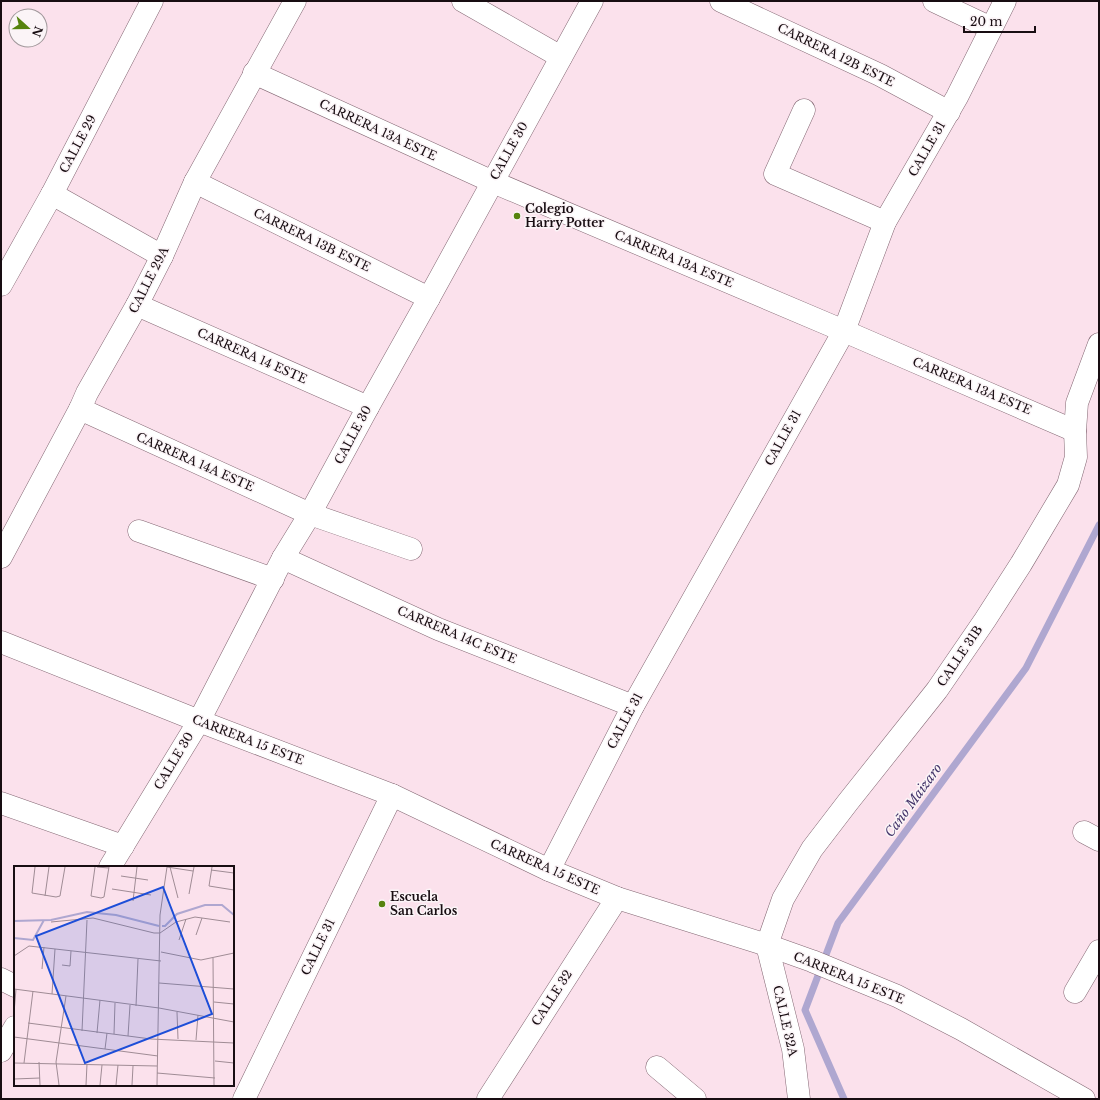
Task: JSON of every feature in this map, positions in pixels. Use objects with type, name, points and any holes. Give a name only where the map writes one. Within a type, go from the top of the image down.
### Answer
[{"type":"street","name":"CALLE 29","points":[[1,285],[52,194],[152,1]]},
{"type":"street","name":"CALLE 29A","points":[[1,557],[80,410],[87,393],[137,305],[162,256],[195,182],[294,1]]},
{"type":"street","points":[[463,1],[561,57]]},
{"type":"street","name":"CALLE 30","points":[[111,866],[199,721],[283,558],[310,514],[592,1]]},
{"type":"street","name":"CARRERA 12B ESTE","points":[[721,1],[880,76],[949,112]]},
{"type":"street","points":[[934,1],[991,28]]},
{"type":"street","name":"CALLE 31","points":[[549,870],[633,706],[844,331],[885,222],[949,112],[1005,1]]},
{"type":"street","name":"CARRERA 13A ESTE","points":[[254,74],[492,182],[844,331],[1075,431]]},
{"type":"street","points":[[804,110],[775,174],[885,222]]},
{"type":"street","name":"CARRERA 13B ESTE","points":[[195,182],[429,298]]},
{"type":"street","points":[[52,194],[162,256]]},
{"type":"street","name":"CARRERA 14 ESTE","points":[[137,305],[368,407]]},
{"type":"street","name":"CALLE 31B","points":[[767,945],[783,898],[812,849],[937,690],[1025,558],[1068,485],[1076,457],[1075,431],[1077,403],[1099,344]]},
{"type":"street","name":"CARRERA 14A ESTE","points":[[80,410],[310,514],[411,549]]},
{"type":"street","points":[[139,530],[273,579]]},
{"type":"street","name":"CARRERA 14C ESTE","points":[[283,558],[438,629],[633,706]]},
{"type":"street","name":"CARRERA 15 ESTE","points":[[1,642],[199,721],[392,795],[549,870],[617,898],[767,945],[812,961],[897,996],[961,1029],[1084,1099]]},
{"type":"street","name":"CALLE 31","points":[[244,1099],[392,795]]},
{"type":"street","points":[[1,803],[123,846]]},
{"type":"street","name":"CALLE 32","points":[[488,1099],[617,898]]},
{"type":"street","name":"CALLE 32A","points":[[767,945],[793,1049],[799,1099]]},
{"type":"street","points":[[1075,992],[1099,951]]},
{"type":"street","points":[[1,979],[14,986]]},
{"type":"street","points":[[1,1051],[14,1029]]},
{"type":"street","points":[[657,1067],[696,1099]]},
{"type":"waterway","name":"Caño Maizaro","points":[[844,1099],[805,1010],[838,923],[1026,668],[1099,525]]},
{"type":"place","name":"Colegio Harry Potter","points":[[517,216]]},
{"type":"place","name":"Escuela San Carlos","points":[[382,904]]}]
